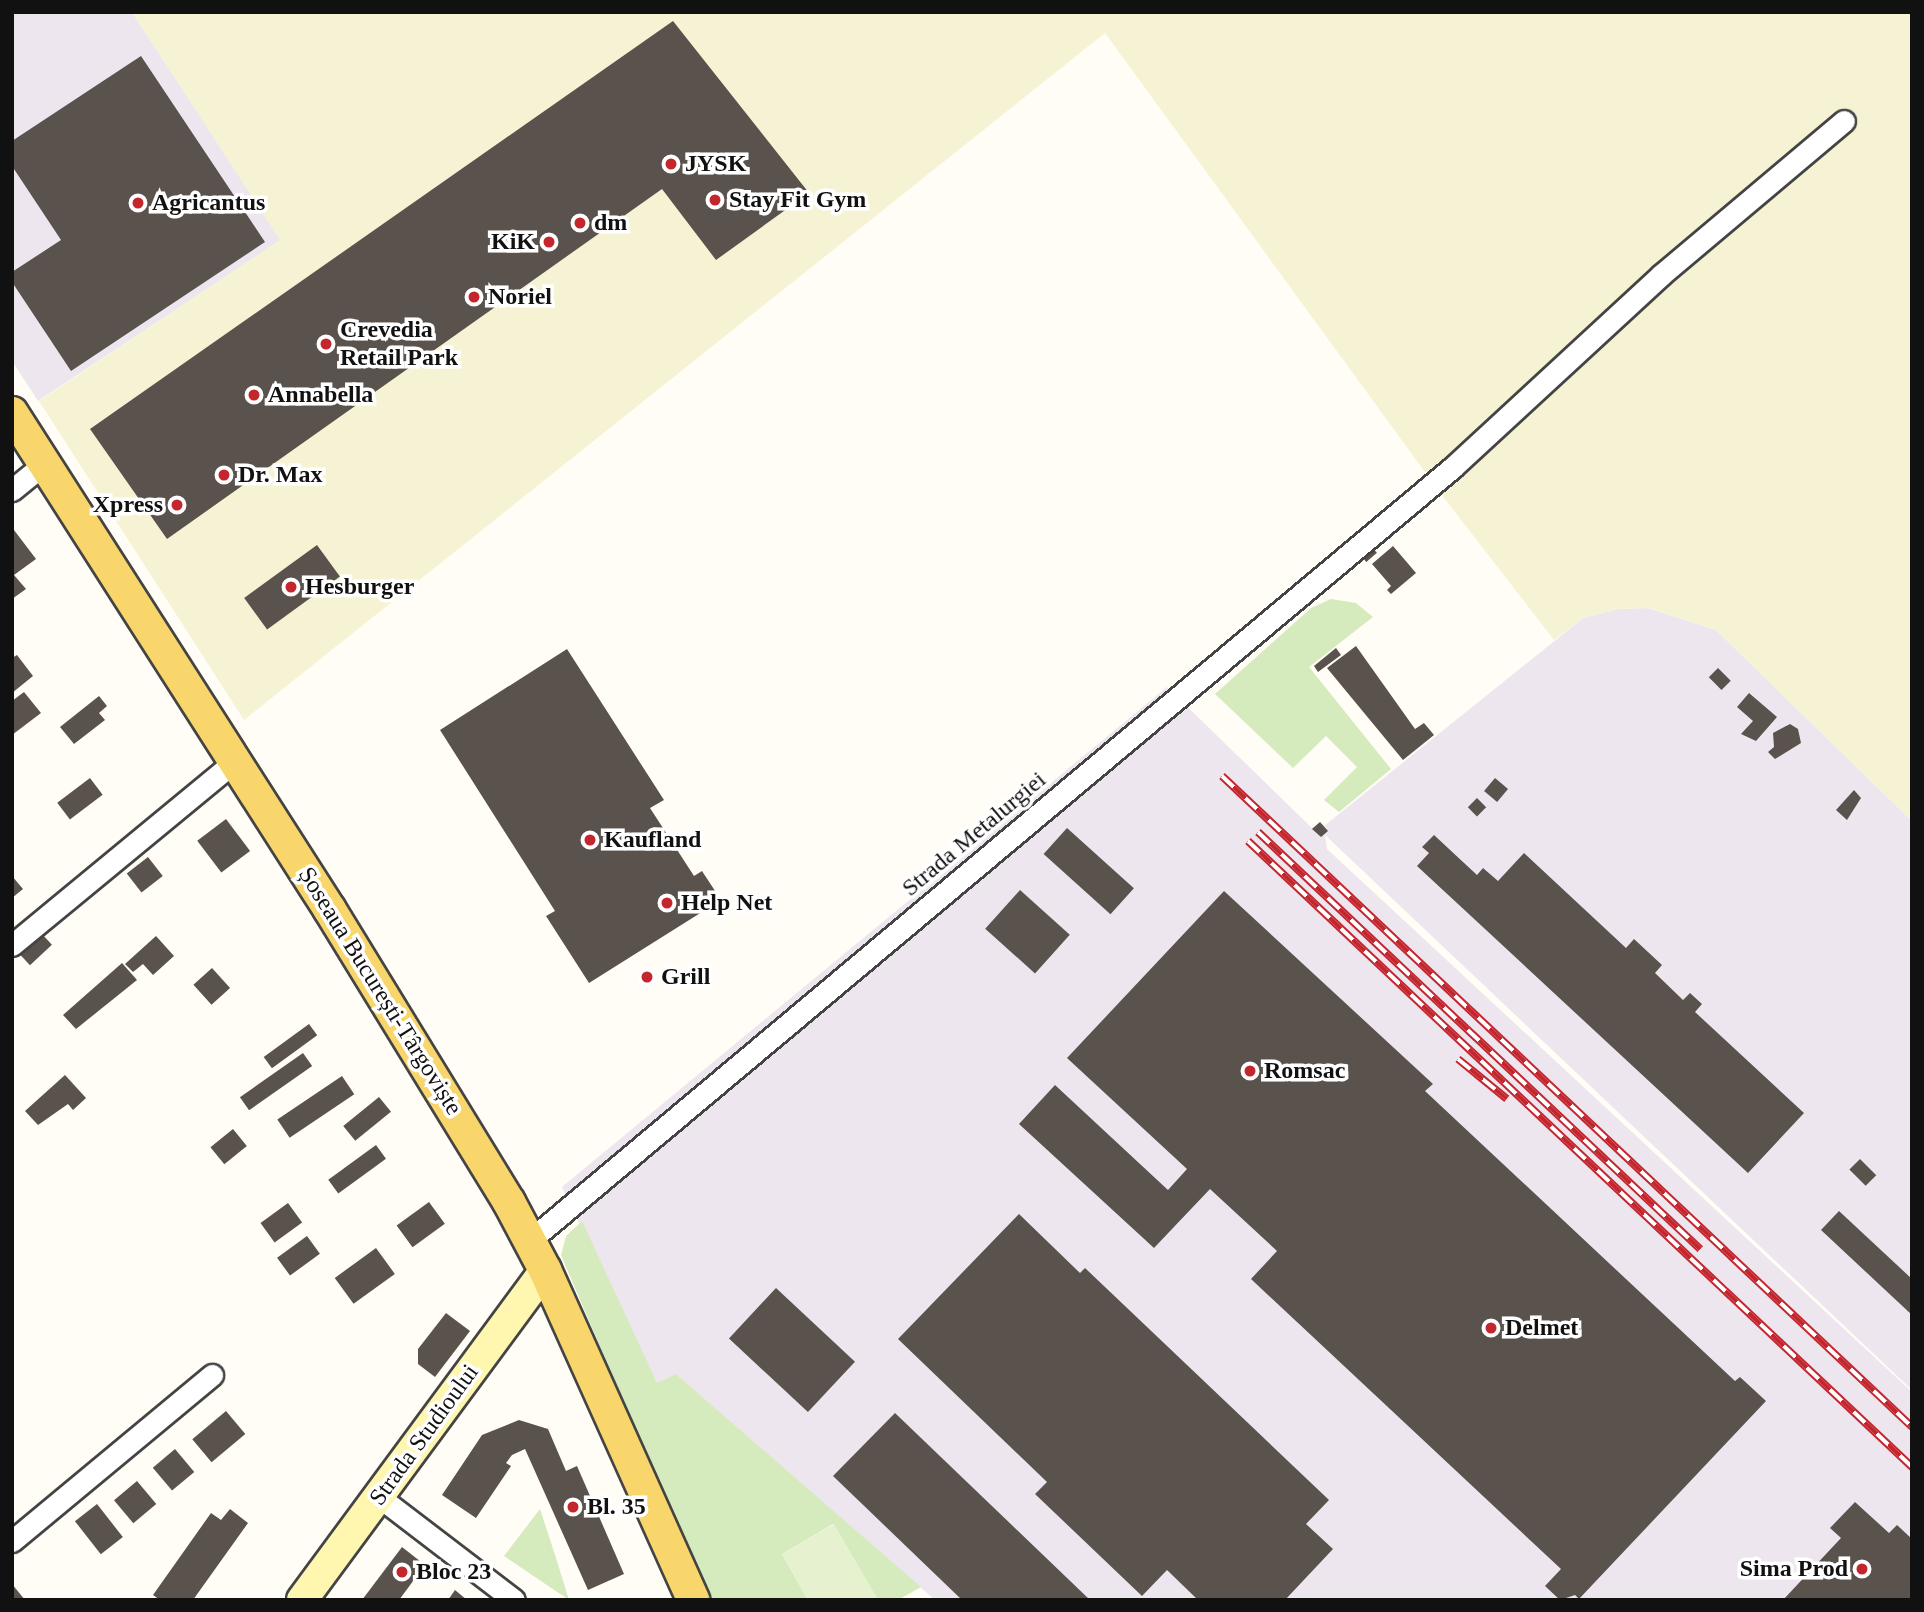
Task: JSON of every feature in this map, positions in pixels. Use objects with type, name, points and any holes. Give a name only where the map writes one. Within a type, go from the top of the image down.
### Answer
[{"type":"main road","name":"Șoseaua București-Târgoviște","points":[[12,412],[235,761],[529,1241],[545,1270],[694,1600]]},
{"type":"street","name":"Strada Metalurgiei","points":[[529,1241],[1453,467],[1661,275],[1844,121]]},
{"type":"street","points":[[12,490],[45,463]]},
{"type":"street","points":[[12,945],[235,761]]},
{"type":"street","name":"Strada Studioului","points":[[302,1600],[545,1270]]},
{"type":"street","points":[[12,1541],[212,1375]]},
{"type":"street","points":[[378,1496],[514,1600]]},
{"type":"shaded area","name":"Agricantus","points":[[12,12],[132,12],[281,240],[38,401],[12,361]]},
{"type":"shaded area","points":[[132,12],[1912,12],[1912,821],[1716,630],[1649,608],[1618,609],[1583,618],[1554,640],[1441,494],[1105,33],[244,720],[39,401],[280,240]]},
{"type":"shaded area","points":[[1648,608],[1716,630],[1912,821],[1912,1390],[1325,835],[1327,849],[1912,1392],[1912,1600],[935,1600],[677,1375],[657,1384],[562,1187],[1167,687],[1312,828],[1320,822],[1324,826],[1583,618],[1618,609]]},
{"type":"green space","points":[[1331,599],[1356,603],[1373,617],[1309,667],[1391,769],[1339,812],[1324,800],[1357,767],[1326,736],[1293,768],[1215,694],[1311,608]]},
{"type":"green space","points":[[582,1221],[657,1383],[676,1374],[921,1587],[898,1600],[878,1600],[833,1524],[782,1554],[808,1600],[708,1600],[561,1255],[566,1236]]},
{"type":"green space","points":[[540,1509],[556,1558],[569,1600],[504,1556]]},
{"type":"green space","points":[[834,1524],[878,1600],[808,1600],[782,1554]]},
{"type":"building","name":"Crevedia Retail Park","points":[[673,21],[809,193],[716,260],[662,189],[167,539],[90,429]]},
{"type":"building","name":"Agricantus","points":[[141,56],[265,242],[71,371],[12,282],[12,272],[61,240],[12,166],[12,141]]},
{"type":"building","points":[[14,530],[36,559],[14,575],[26,589],[12,599]]},
{"type":"building","name":"Hesburger","points":[[317,545],[340,577],[267,629],[244,598]]},
{"type":"building","points":[[1371,546],[1377,553],[1366,562],[1360,555]]},
{"type":"building","points":[[1393,546],[1416,573],[1391,594],[1387,590],[1391,586],[1372,564]]},
{"type":"building","points":[[1356,646],[1415,729],[1424,723],[1434,735],[1403,760],[1327,668]]},
{"type":"building","points":[[1336,648],[1341,655],[1318,672],[1314,666]]},
{"type":"building","name":"Kaufland","points":[[567,649],[664,800],[650,808],[694,876],[702,871],[721,900],[589,983],[546,916],[555,911],[440,730]]},
{"type":"building","points":[[17,655],[33,676],[12,693],[12,658]]},
{"type":"building","points":[[1718,668],[1731,681],[1722,690],[1709,677]]},
{"type":"building","points":[[24,692],[41,713],[12,735],[12,701]]},
{"type":"building","points":[[1749,693],[1777,717],[1756,741],[1741,734],[1753,721],[1737,707]]},
{"type":"building","points":[[99,696],[107,706],[99,713],[105,720],[74,744],[60,727]]},
{"type":"building","points":[[1790,724],[1798,729],[1801,743],[1775,759],[1768,752],[1774,747],[1773,733]]},
{"type":"building","points":[[90,778],[103,795],[70,819],[57,803]]},
{"type":"building","points":[[1495,778],[1508,789],[1497,802],[1484,791]]},
{"type":"building","points":[[1854,790],[1861,798],[1847,820],[1836,810]]},
{"type":"building","points":[[1477,798],[1486,807],[1477,816],[1468,807]]},
{"type":"building","points":[[226,819],[250,851],[221,873],[197,841]]},
{"type":"building","points":[[1320,822],[1328,831],[1321,837],[1312,829]]},
{"type":"building","points":[[1067,828],[1134,888],[1110,914],[1044,854]]},
{"type":"building","points":[[1434,835],[1477,875],[1483,868],[1498,881],[1524,853],[1626,948],[1634,939],[1662,965],[1655,973],[1683,1000],[1690,993],[1702,1004],[1695,1012],[1804,1113],[1748,1173],[1417,866],[1429,853],[1422,847]]},
{"type":"building","points":[[148,857],[163,876],[141,893],[127,874]]},
{"type":"building","points":[[12,876],[23,889],[12,898]]},
{"type":"building","points":[[1020,890],[1070,935],[1035,973],[985,929]]},
{"type":"building","name":"Delmet","points":[[1224,891],[1433,1084],[1425,1091],[1735,1381],[1740,1377],[1766,1401],[1579,1599],[1575,1595],[1560,1600],[1545,1586],[1561,1569],[1251,1279],[1277,1251],[1210,1189],[1154,1248],[1019,1124],[1055,1085],[1168,1190],[1187,1169],[1067,1058]]},
{"type":"building","points":[[41,933],[52,945],[30,965],[19,953]]},
{"type":"building","points":[[156,936],[174,956],[153,975],[143,964],[133,972],[125,964]]},
{"type":"building","points":[[122,963],[137,980],[76,1029],[63,1015]]},
{"type":"building","points":[[212,968],[230,988],[211,1005],[193,985]]},
{"type":"building","points":[[309,1024],[317,1035],[272,1068],[264,1057]]},
{"type":"building","points":[[303,1053],[312,1066],[249,1110],[240,1097]]},
{"type":"building","points":[[65,1075],[86,1098],[73,1110],[68,1104],[38,1125],[25,1111]]},
{"type":"building","points":[[342,1076],[354,1094],[290,1138],[277,1120]]},
{"type":"building","points":[[379,1097],[391,1112],[355,1141],[343,1126]]},
{"type":"building","points":[[233,1129],[247,1146],[224,1164],[210,1147]]},
{"type":"building","points":[[376,1145],[386,1159],[338,1193],[328,1180]]},
{"type":"building","points":[[1860,1159],[1876,1175],[1866,1186],[1849,1170]]},
{"type":"building","points":[[429,1202],[445,1224],[413,1247],[397,1226]]},
{"type":"building","points":[[288,1203],[302,1222],[275,1242],[260,1223]]},
{"type":"building","points":[[1839,1211],[1912,1279],[1912,1315],[1821,1230]]},
{"type":"building","points":[[1019,1214],[1080,1273],[1085,1268],[1329,1500],[1306,1524],[1333,1549],[1285,1600],[1198,1600],[1167,1570],[1142,1596],[1035,1494],[1047,1482],[898,1339]]},
{"type":"building","points":[[307,1236],[320,1254],[290,1276],[277,1258]]},
{"type":"building","points":[[376,1248],[395,1274],[354,1304],[335,1278]]},
{"type":"building","points":[[776,1288],[855,1362],[808,1412],[729,1338]]},
{"type":"building","points":[[446,1313],[470,1331],[435,1377],[418,1364],[418,1349]]},
{"type":"building","points":[[226,1411],[245,1434],[212,1462],[192,1439]]},
{"type":"building","points":[[895,1413],[1090,1600],[962,1600],[833,1476]]},
{"type":"building","name":"Bl. 35","points":[[519,1420],[548,1429],[566,1471],[577,1466],[624,1574],[588,1590],[525,1449],[512,1455],[506,1463],[511,1466],[476,1518],[442,1495],[482,1435]]},
{"type":"building","points":[[175,1449],[194,1472],[172,1491],[153,1468]]},
{"type":"building","points":[[137,1481],[156,1504],[133,1523],[114,1500]]},
{"type":"building","name":"Sima Prod","points":[[1855,1502],[1889,1533],[1897,1525],[1912,1539],[1912,1600],[1783,1600],[1841,1538],[1830,1528]]},
{"type":"building","points":[[97,1504],[123,1537],[101,1554],[75,1521]]},
{"type":"building","points":[[230,1509],[248,1523],[193,1600],[160,1600],[153,1595],[211,1513],[221,1520]]},
{"type":"building","name":"Bloc 23","points":[[402,1547],[425,1565],[399,1600],[362,1600]]},
{"type":"building","points":[[12,1584],[25,1600],[12,1600]]},
{"type":"building","points":[[455,1590],[467,1600],[448,1600]]},
{"type":"railway","points":[[1222,776],[1912,1427]]},
{"type":"railway","points":[[1258,832],[1700,1249]]},
{"type":"railway","points":[[1248,841],[1912,1467]]},
{"type":"railway","points":[[1458,1059],[1507,1099]]},
{"type":"place","name":"JYSK","points":[[671,164]]},
{"type":"place","name":"Stay Fit Gym","points":[[715,200]]},
{"type":"place","name":"Agricantus","points":[[138,203]]},
{"type":"place","name":"dm","points":[[580,223]]},
{"type":"place","name":"KiK","points":[[549,242]]},
{"type":"place","name":"Noriel","points":[[474,297]]},
{"type":"place","name":"Crevedia Retail Park","points":[[326,344]]},
{"type":"place","name":"Annabella","points":[[254,395]]},
{"type":"place","name":"Dr. Max","points":[[224,475]]},
{"type":"place","name":"Xpress","points":[[177,505]]},
{"type":"place","name":"Hesburger","points":[[291,587]]},
{"type":"place","name":"Kaufland","points":[[590,840]]},
{"type":"place","name":"Help Net","points":[[667,903]]},
{"type":"place","name":"Grill","points":[[647,977]]},
{"type":"place","name":"Romsac","points":[[1250,1071]]},
{"type":"place","name":"Delmet","points":[[1491,1328]]},
{"type":"place","name":"Bl. 35","points":[[573,1507]]},
{"type":"place","name":"Sima Prod","points":[[1862,1569]]},
{"type":"place","name":"Bloc 23","points":[[402,1572]]}]
